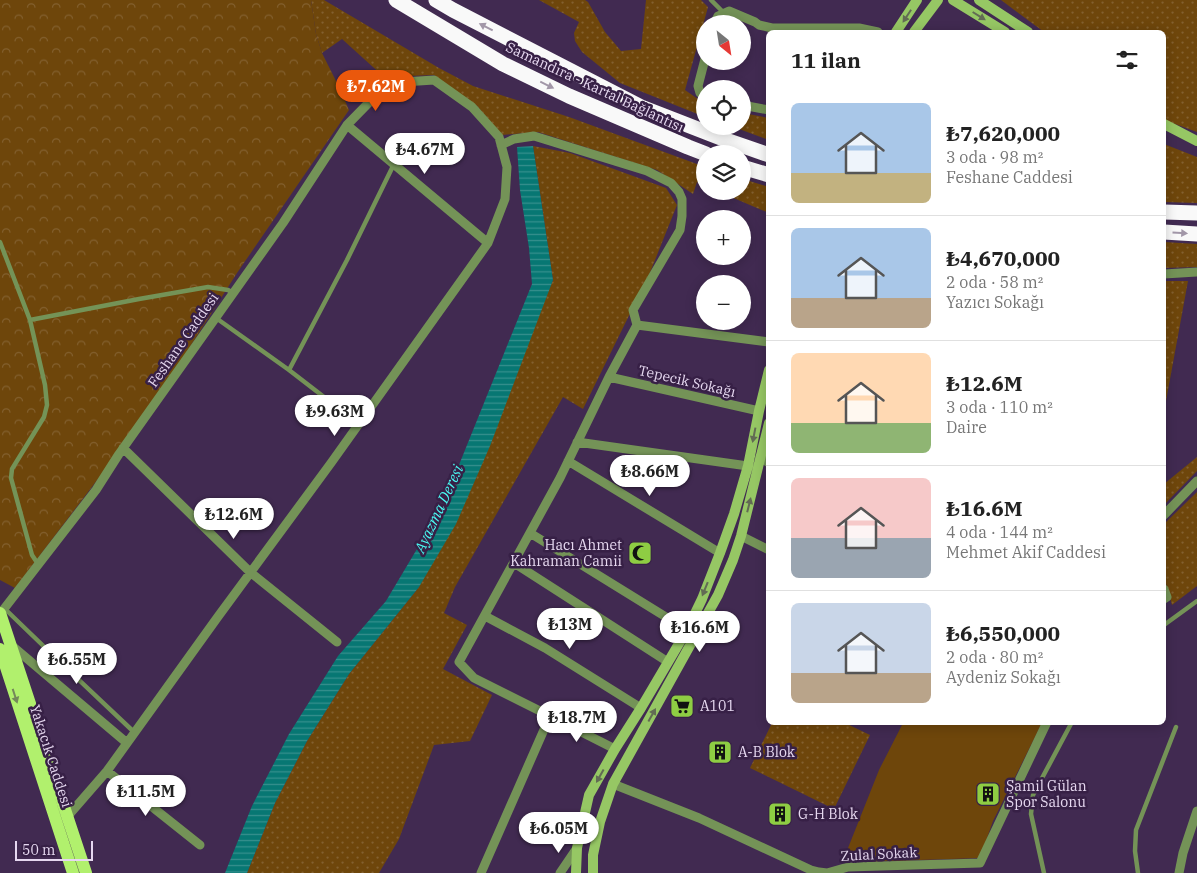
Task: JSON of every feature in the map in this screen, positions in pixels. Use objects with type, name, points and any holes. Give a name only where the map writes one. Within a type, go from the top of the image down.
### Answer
[{"type":"highway","name":"Samandıra - Kartal Bağlantısı","points":[[396,0],[503,64],[569,96],[696,150]]},
{"type":"highway","name":"Samandıra - Kartal Bağlantısı","points":[[436,0],[641,106],[766,154]]},
{"type":"highway","points":[[751,170],[766,174]]},
{"type":"highway","points":[[1166,212],[1197,213]]},
{"type":"highway","points":[[1166,232],[1197,234]]},
{"type":"main road","points":[[897,30],[917,0]]},
{"type":"main road","points":[[916,30],[938,0]]},
{"type":"main road","points":[[953,0],[1002,30]]},
{"type":"main road","points":[[979,0],[1025,30]]},
{"type":"main road","points":[[1166,125],[1197,141]]},
{"type":"main road","points":[[576,873],[577,848],[589,795],[687,630],[702,599],[720,553],[748,466],[766,382]]},
{"type":"main road","points":[[593,873],[593,855],[600,822],[613,784],[718,595],[741,536],[764,460],[766,445]]},
{"type":"main road","points":[[748,466],[764,460]]},
{"type":"main road","name":"Yakacık Caddesi","points":[[2,612],[4,655],[73,873]]},
{"type":"main road","name":"Yakacık Caddesi","points":[[4,655],[67,817],[86,873]]},
{"type":"main road","points":[[668,662],[680,664]]},
{"type":"main road","points":[[615,749],[637,742]]},
{"type":"street","points":[[720,15],[729,11],[759,25],[772,28],[859,28],[868,30]]},
{"type":"street","name":"Feshane Caddesi","points":[[2,612],[96,490],[123,448],[283,223],[347,125],[388,83],[434,80],[472,107],[499,137],[501,144]]},
{"type":"street","points":[[751,107],[766,109]]},
{"type":"street","points":[[347,125],[488,243]]},
{"type":"street","points":[[67,817],[107,771],[135,733],[488,243],[505,199],[507,167],[501,144],[514,138],[534,136],[647,171],[671,183],[682,199],[680,230],[633,310],[637,325],[568,461],[460,662],[474,678],[615,749]]},
{"type":"street","points":[[1166,274],[1197,272]]},
{"type":"street","points":[[637,325],[766,342]]},
{"type":"street","name":"Tepecik Sokağı","points":[[609,377],[759,411]]},
{"type":"street","points":[[577,442],[748,466]]},
{"type":"street","points":[[123,448],[250,572],[337,642]]},
{"type":"street","points":[[568,461],[720,553]]},
{"type":"street","points":[[1166,513],[1197,481]]},
{"type":"street","points":[[530,533],[687,630]]},
{"type":"street","points":[[741,536],[766,548]]},
{"type":"street","points":[[514,563],[668,662]]},
{"type":"street","points":[[485,616],[546,648],[641,708]]},
{"type":"street","points":[[4,655],[127,743]]},
{"type":"street","points":[[481,873],[550,716]]},
{"type":"street","name":"Zulal Sokak","points":[[613,784],[699,818],[819,872],[827,873],[848,867],[980,863],[1046,725]]},
{"type":"street","points":[[107,771],[200,846]]},
{"type":"street","points":[[1179,873],[1183,853],[1197,811]]},
{"type":"street","points":[[560,873],[577,848]]},
{"type":"lane","points":[[711,0],[724,13]]},
{"type":"lane","points":[[289,370],[347,260],[394,164]]},
{"type":"lane","points":[[0,242],[30,320],[45,386],[47,405],[44,417],[12,469],[11,478],[32,555],[38,564]]},
{"type":"lane","points":[[30,320],[139,298],[208,287],[228,290],[233,293]]},
{"type":"lane","points":[[216,318],[289,370],[358,424]]},
{"type":"lane","points":[[1166,623],[1197,600]]},
{"type":"lane","points":[[2,612],[61,663],[135,733]]},
{"type":"lane","points":[[1044,873],[1031,814],[1033,796],[1070,725]]},
{"type":"lane","points":[[1138,873],[1135,851],[1136,830],[1176,727]]},
{"type":"green space","points":[[0,0],[311,0],[316,34],[322,53],[349,110],[237,273],[145,417],[15,588],[0,580]]},
{"type":"green space","points":[[311,0],[324,0],[473,86],[569,117],[696,164],[696,185],[693,194],[657,170],[538,132],[502,135],[477,106],[434,75],[384,77],[342,39],[322,53],[316,34]]},
{"type":"green space","points":[[539,0],[585,0],[605,32],[621,51],[641,49],[646,0],[701,0],[708,7],[706,15],[696,15],[696,50],[685,90],[696,98],[696,113],[620,83],[582,52],[575,41],[574,33],[579,22]]},
{"type":"green space","points":[[1001,0],[1197,0],[1197,132],[1166,121],[1166,30],[1041,30]]},
{"type":"green space","points":[[751,115],[766,117],[766,139],[751,133]]},
{"type":"green space","points":[[1166,145],[1197,157],[1197,203],[1166,202]]},
{"type":"green space","points":[[533,146],[570,153],[666,188],[677,205],[649,275],[583,409],[563,397],[455,587],[444,613],[467,625],[443,669],[492,695],[470,741],[434,745],[399,839],[379,873],[247,873],[275,803],[307,741],[349,674],[419,587],[553,280]]},
{"type":"green space","points":[[751,181],[766,186],[766,212],[738,200],[751,200]]},
{"type":"green space","points":[[1166,242],[1197,244],[1197,267],[1166,268]]},
{"type":"green space","points":[[1166,281],[1188,281],[1166,401]]},
{"type":"green space","points":[[1197,457],[1197,471],[1166,503],[1166,482]]},
{"type":"green space","points":[[1197,492],[1197,586],[1172,605],[1166,584],[1166,522]]},
{"type":"green space","points":[[771,725],[849,725],[870,735],[834,809],[750,768]]},
{"type":"green space","points":[[902,725],[1041,725],[993,821],[980,858],[857,862],[848,848],[879,770]]},
{"type":"shaded area","points":[[533,146],[553,280],[490,446],[456,524],[419,587],[349,674],[307,741],[275,803],[247,873],[225,873],[252,806],[289,734],[338,656],[386,601],[442,507],[532,284],[529,248],[520,190],[517,147]]},
{"type":"place","name":"Hacı Ahmet Kahraman Camii","points":[[640,553]]},
{"type":"place","name":"A101","points":[[682,706]]},
{"type":"place","name":"A-B Blok","points":[[720,752]]},
{"type":"place","name":"Şamil Gülan Spor Salonu","points":[[988,794]]},
{"type":"place","name":"G-H Blok","points":[[780,814]]},
{"type":"water label","name":"Ayazma Deresi","points":[[439,509]]}]
